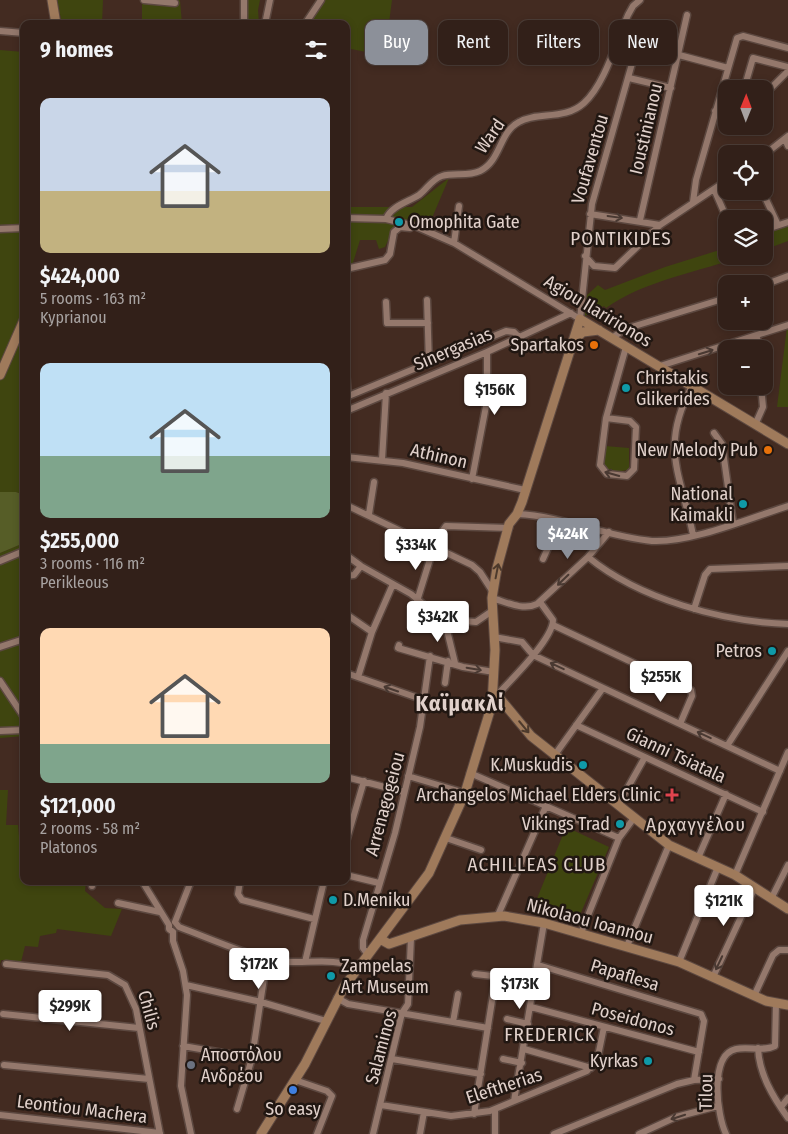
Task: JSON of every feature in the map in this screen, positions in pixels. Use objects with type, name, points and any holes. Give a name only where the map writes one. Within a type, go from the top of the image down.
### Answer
[{"type":"street","points":[[52,0],[55,20]]},
{"type":"street","points":[[144,0],[175,3]]},
{"type":"street","points":[[244,0],[244,20]]},
{"type":"street","points":[[266,20],[270,0]]},
{"type":"street","points":[[308,20],[321,0]]},
{"type":"street","name":"Ward","points":[[386,219],[396,207],[420,194],[441,176],[473,174],[489,166],[511,129],[517,123],[524,119],[560,115],[584,104],[598,85],[628,15],[633,6],[640,0]]},
{"type":"street","name":"Ioustinianou","points":[[640,220],[687,14]]},
{"type":"street","points":[[0,32],[20,33]]},
{"type":"street","points":[[693,202],[696,180],[737,38],[741,36],[788,48]]},
{"type":"street","points":[[679,55],[728,68]]},
{"type":"street","points":[[747,80],[753,58],[788,66]]},
{"type":"street","name":"Voufaventou","points":[[580,320],[590,214],[632,65]]},
{"type":"street","points":[[773,85],[788,71]]},
{"type":"street","points":[[629,78],[671,88]]},
{"type":"street","points":[[773,148],[786,138],[788,146]]},
{"type":"street","points":[[585,256],[592,264],[597,266],[615,268],[660,225],[718,186]]},
{"type":"street","points":[[714,189],[723,210]]},
{"type":"street","points":[[766,200],[778,225]]},
{"type":"street","points":[[454,243],[459,206]]},
{"type":"street","points":[[590,214],[640,220],[660,225]]},
{"type":"street","points":[[350,218],[386,219]]},
{"type":"street","name":"Agiou Ilaririonos","points":[[386,219],[412,225],[454,243],[788,444]]},
{"type":"street","points":[[773,227],[788,222]]},
{"type":"street","points":[[350,268],[385,260],[390,254],[396,230],[412,225]]},
{"type":"street","points":[[0,229],[20,228]]},
{"type":"street","points":[[584,275],[597,266]]},
{"type":"street","points":[[773,282],[788,276]]},
{"type":"street","points":[[427,300],[429,364]]},
{"type":"street","points":[[612,338],[625,329],[718,300]]},
{"type":"street","points":[[386,302],[387,322],[428,323]]},
{"type":"street","name":"Sinergasias","points":[[350,408],[487,352],[571,314]]},
{"type":"street","points":[[260,1134],[295,1080],[338,998],[357,968],[430,873],[465,792],[495,694],[492,611],[501,551],[511,520],[517,514],[580,320]]},
{"type":"street","points":[[660,366],[788,325]]},
{"type":"street","points":[[0,375],[20,329]]},
{"type":"street","points":[[574,340],[583,332],[600,330]]},
{"type":"street","points":[[350,396],[506,331],[514,332],[519,337]]},
{"type":"street","points":[[756,336],[757,340]]},
{"type":"street","points":[[606,418],[630,421],[636,427],[634,469],[628,476],[609,475],[600,467],[606,418],[626,347]]},
{"type":"street","points":[[464,350],[471,358]]},
{"type":"street","points":[[472,479],[488,391],[487,352]]},
{"type":"street","points":[[692,386],[681,409],[674,453],[675,468],[686,502],[693,535]]},
{"type":"street","points":[[365,390],[368,401]]},
{"type":"street","points":[[382,460],[386,393]]},
{"type":"street","points":[[755,425],[763,407],[762,395]]},
{"type":"street","points":[[714,433],[722,444],[733,523]]},
{"type":"street","name":"Athinon","points":[[350,457],[382,460],[525,490]]},
{"type":"street","points":[[369,514],[374,482]]},
{"type":"street","points":[[350,506],[472,565],[480,572],[493,595],[527,607],[540,602],[588,556],[609,532]]},
{"type":"street","points":[[517,514],[537,515],[651,540],[693,535],[788,506]]},
{"type":"street","points":[[543,559],[560,521]]},
{"type":"street","points":[[417,601],[438,536],[449,525],[509,528]]},
{"type":"street","points":[[0,562],[20,553]]},
{"type":"street","points":[[588,556],[627,581],[694,609],[734,619],[788,624]]},
{"type":"street","points":[[350,558],[411,594],[417,601],[444,618],[476,622],[492,611]]},
{"type":"street","points":[[350,576],[354,575],[361,566]]},
{"type":"street","points":[[694,609],[705,575],[710,569],[788,566]]},
{"type":"street","points":[[358,677],[372,632],[393,584]]},
{"type":"street","points":[[495,694],[534,655],[553,625],[551,617],[540,602]]},
{"type":"street","points":[[350,617],[372,632]]},
{"type":"street","points":[[444,618],[455,663]]},
{"type":"street","points":[[553,625],[691,690],[692,696],[680,724]]},
{"type":"street","points":[[494,637],[522,642],[534,655],[780,771]]},
{"type":"street","points":[[0,647],[20,640]]},
{"type":"street","points":[[399,645],[398,648],[455,663],[463,667],[494,672]]},
{"type":"street","points":[[727,746],[788,651]]},
{"type":"street","name":"Arrenagogeiou","points":[[368,955],[363,948],[362,942],[378,883],[395,833],[424,700],[430,656]]},
{"type":"street","points":[[445,683],[448,661]]},
{"type":"street","points":[[350,674],[424,700]]},
{"type":"street","points":[[0,680],[20,711]]},
{"type":"street","points":[[554,756],[603,688]]},
{"type":"street","points":[[495,694],[531,736],[669,846],[735,875],[772,896],[788,909]]},
{"type":"street","name":"Gianni Tsiatala","points":[[576,725],[763,812]]},
{"type":"street","points":[[0,731],[20,730]]},
{"type":"street","points":[[735,875],[788,752]]},
{"type":"street","points":[[618,805],[645,757]]},
{"type":"street","points":[[470,772],[618,838]]},
{"type":"street","points":[[408,776],[465,792]]},
{"type":"street","points":[[350,778],[404,792]]},
{"type":"street","points":[[350,829],[364,782]]},
{"type":"street","points":[[698,858],[726,794]]},
{"type":"street","points":[[498,916],[546,806]]},
{"type":"street","points":[[581,933],[618,838],[634,818]]},
{"type":"street","points":[[446,838],[481,850]]},
{"type":"street","points":[[627,946],[669,846]]},
{"type":"street","points":[[772,896],[788,865]]},
{"type":"street","points":[[679,962],[718,867]]},
{"type":"street","points":[[350,876],[378,883]]},
{"type":"street","points":[[144,885],[160,912],[174,926],[267,958],[305,962],[339,961],[357,968]]},
{"type":"street","points":[[189,885],[174,926],[173,941],[186,985],[187,1010],[181,1086],[191,1134]]},
{"type":"street","points":[[239,885],[238,894],[242,900],[314,919]]},
{"type":"street","points":[[305,962],[323,885]]},
{"type":"street","points":[[713,977],[754,886]]},
{"type":"street","points":[[118,904],[160,912]]},
{"type":"street","name":"Nikolaou Ioannou","points":[[380,939],[389,944],[460,920],[498,916],[544,923],[679,962],[754,996],[788,1005]]},
{"type":"street","points":[[514,1101],[536,981],[544,923]]},
{"type":"street","name":"Salaminos","points":[[373,1134],[402,1013],[408,1004],[411,938]]},
{"type":"street","points":[[754,996],[773,955],[780,950],[788,950]]},
{"type":"street","points":[[236,1109],[252,1058],[267,958]]},
{"type":"street","name":"Chilis","points":[[6,964],[102,974],[116,978],[125,985],[132,996],[160,1134]]},
{"type":"street","name":"Papaflesa","points":[[538,965],[703,1015],[704,1022],[699,1052]]},
{"type":"street","points":[[475,974],[536,981]]},
{"type":"street","points":[[474,1114],[496,976]]},
{"type":"street","points":[[186,985],[261,1002],[326,1021]]},
{"type":"street","points":[[453,1022],[458,994]]},
{"type":"street","points":[[338,998],[348,1004],[488,1028]]},
{"type":"street","name":"Tilou","points":[[725,1134],[718,1106],[722,1062],[728,1052],[738,1048],[770,1048],[776,1044],[776,1003]]},
{"type":"street","name":"Poseidonos","points":[[531,1008],[699,1052]]},
{"type":"street","points":[[3,1014],[139,1028]]},
{"type":"street","points":[[507,1018],[528,1024]]},
{"type":"street","points":[[524,1049],[591,1068],[598,1056],[604,1027]]},
{"type":"street","points":[[184,1046],[252,1058]]},
{"type":"street","points":[[758,1048],[761,1070],[788,1118]]},
{"type":"street","points":[[694,1080],[699,1052]]},
{"type":"street","points":[[392,1059],[481,1074]]},
{"type":"street","points":[[503,1059],[522,1062]]},
{"type":"street","points":[[4,1065],[149,1079]]},
{"type":"street","name":"Eleftherias","points":[[381,1105],[451,1116],[474,1114],[495,1109],[572,1078],[591,1068]]},
{"type":"street","points":[[554,1134],[670,1086],[694,1080],[719,1079]]},
{"type":"street","points":[[295,1080],[327,1092],[332,1096],[318,1134]]},
{"type":"street","points":[[781,1107],[788,1098]]},
{"type":"street","points":[[639,1134],[676,1117],[718,1106]]},
{"type":"street","points":[[495,1109],[495,1134]]},
{"type":"street","points":[[420,1134],[424,1112]]},
{"type":"street","name":"Leontiou Machera","points":[[0,1115],[160,1134]]},
{"type":"green space","points":[[57,0],[103,0],[102,20],[61,20]]},
{"type":"green space","points":[[142,0],[180,0],[182,20],[142,20]]},
{"type":"green space","points":[[241,0],[260,0],[259,20],[240,20]]},
{"type":"green space","points":[[316,0],[392,0],[389,20],[365,20],[365,52],[350,49],[350,20],[303,20]]},
{"type":"green space","points":[[0,50],[20,52],[20,224],[0,225]]},
{"type":"green space","points":[[449,178],[429,225],[396,224],[385,247],[379,249],[376,240],[360,240],[352,266],[350,266],[350,207],[412,207]]},
{"type":"green space","points":[[788,226],[788,241],[773,247],[773,232]]},
{"type":"green space","points":[[0,231],[20,231],[20,318],[0,365]]},
{"type":"green space","points":[[718,250],[718,264],[637,291],[606,308],[604,306],[585,316],[586,296],[598,285],[605,290],[665,267]]},
{"type":"green space","points":[[787,327],[788,407],[777,407]]},
{"type":"green space","points":[[20,337],[20,494],[0,492],[0,380]]},
{"type":"green space","points":[[605,446],[629,448],[629,469],[615,471],[602,465]]},
{"type":"green space","points":[[0,492],[16,492],[20,494],[20,545],[0,553]]},
{"type":"green space","points":[[20,545],[20,736],[0,738],[0,553]]},
{"type":"green space","points":[[0,790],[8,790],[6,825],[18,825],[20,836],[20,885],[86,885],[85,891],[105,908],[122,909],[111,936],[57,929],[56,933],[40,936],[38,947],[25,946],[21,962],[1,960],[0,964]]},
{"type":"green space","points":[[566,827],[609,847],[580,915],[536,901]]},
{"type":"place","name":"Omophita Gate","points":[[399,222]]},
{"type":"place","name":"Spartakos","points":[[594,345]]},
{"type":"place","name":"Christakis Glikerides","points":[[626,388]]},
{"type":"place","name":"New Melody Pub","points":[[768,450]]},
{"type":"place","name":"National Kaimakli","points":[[743,504]]},
{"type":"place","name":"Petros","points":[[772,651]]},
{"type":"place","name":"K.Muskudis","points":[[583,765]]},
{"type":"place","name":"Archangelos Michael Elders Clinic","points":[[672,795]]},
{"type":"place","name":"Vikings Trad","points":[[620,824]]},
{"type":"place","name":"D.Meniku","points":[[333,900]]},
{"type":"place","name":"Zampelas Art Museum","points":[[331,976]]},
{"type":"place","name":"Kyrkas","points":[[648,1061]]},
{"type":"place","name":"Αποστόλου Ανδρέου","points":[[191,1065]]},
{"type":"place","name":"So easy","points":[[293,1090]]},
{"type":"district","name":"PONTIKIDES","points":[[621,238]]},
{"type":"district","name":"Καϊμακλί","points":[[460,703]]},
{"type":"district","name":"Αρχαγγέλου","points":[[696,824]]},
{"type":"district","name":"ACHILLEAS CLUB","points":[[537,864]]},
{"type":"district","name":"FREDERICK","points":[[550,1034]]}]
